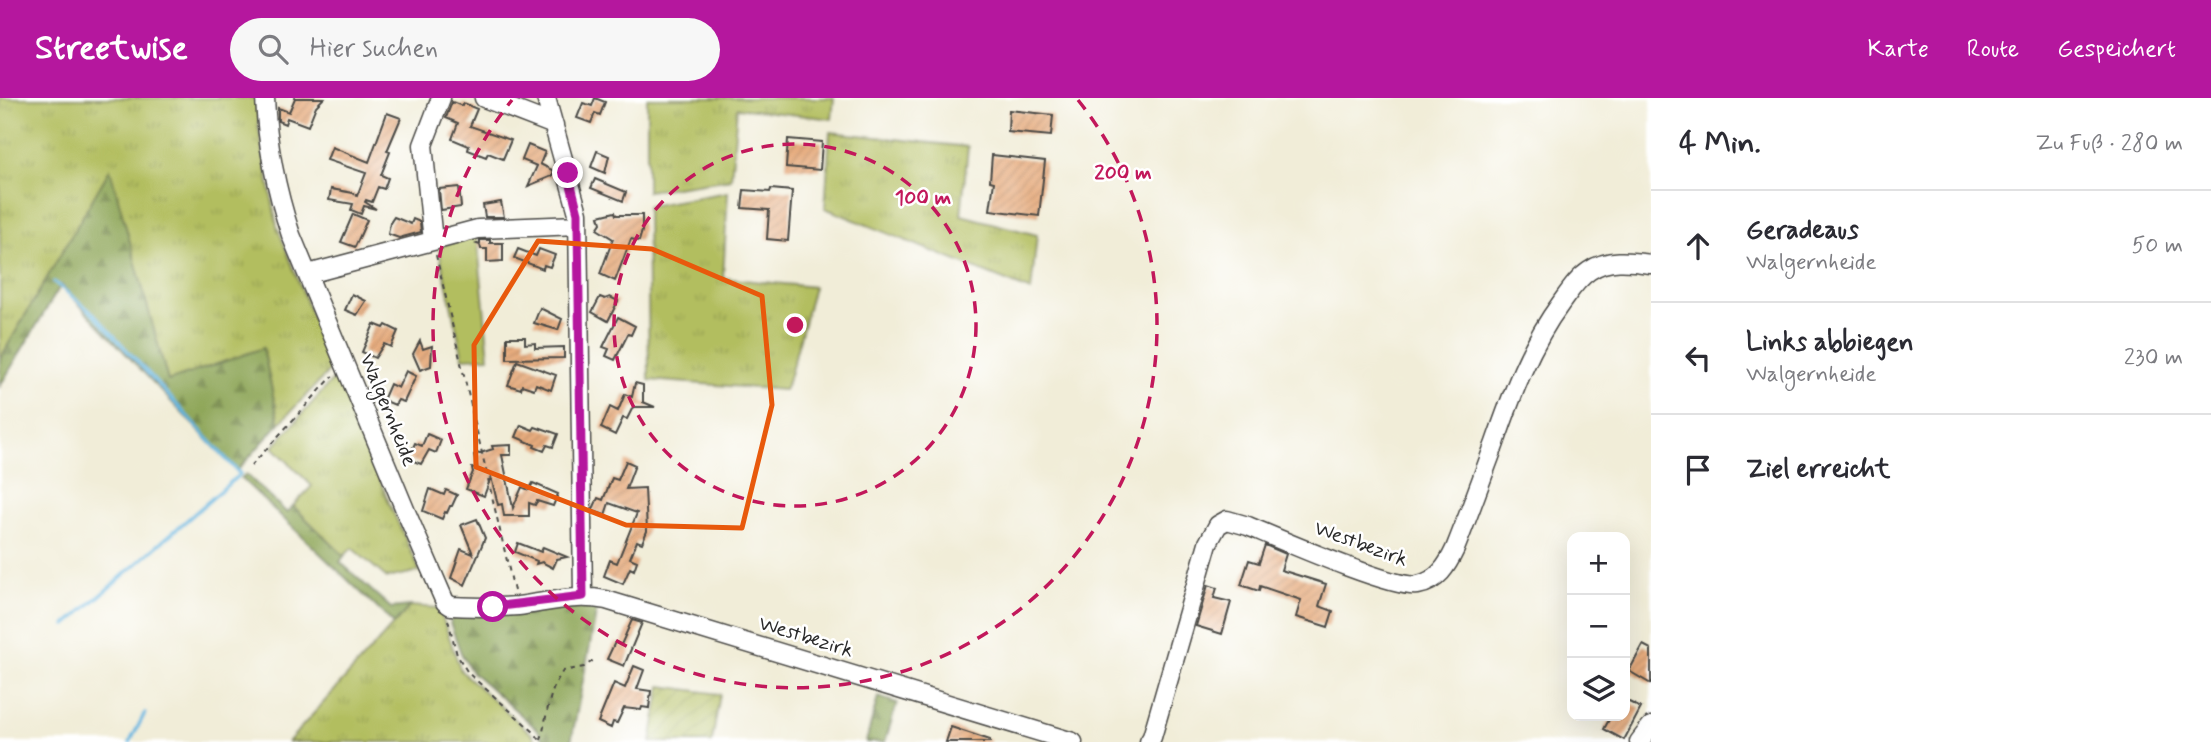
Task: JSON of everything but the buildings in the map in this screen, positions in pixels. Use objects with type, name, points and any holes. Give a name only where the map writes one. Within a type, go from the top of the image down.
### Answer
[{"type":"street","name":"Walgernheide","points":[[265,98],[266,123],[278,196],[346,368],[440,592],[445,602],[451,606]]},
{"type":"street","points":[[433,241],[423,145],[441,98]]},
{"type":"street","points":[[487,98],[554,125]]},
{"type":"street","points":[[451,606],[518,606],[583,596],[578,213],[546,98]]},
{"type":"street","points":[[308,274],[478,229],[578,225]]},
{"type":"street","name":"Westbezirk","points":[[1149,742],[1208,543],[1218,525],[1227,520],[1248,526],[1385,580],[1415,586],[1437,577],[1455,549],[1513,391],[1548,320],[1588,271],[1603,263],[1621,261],[1651,264]]},
{"type":"street","name":"Westbezirk","points":[[583,596],[606,600],[1073,742]]},
{"type":"street","points":[[1639,742],[1651,726]]},
{"type":"path","points":[[433,241],[518,606]]},
{"type":"path","points":[[251,466],[336,372],[346,368]]},
{"type":"path","points":[[451,606],[447,617],[448,627],[457,655],[468,673],[535,733],[541,742]]},
{"type":"path","points":[[541,742],[549,701],[558,676],[563,671],[584,667],[594,660]]},
{"type":"highlighted area","points":[[538,241],[652,249],[762,296],[772,405],[742,528],[626,525],[476,467],[474,345]]},
{"type":"green space","points":[[0,98],[259,98],[258,125],[277,226],[332,368],[279,424],[263,348],[168,382],[110,170],[0,359]]},
{"type":"green space","points":[[647,98],[834,98],[832,119],[737,108],[731,179],[647,191]]},
{"type":"green space","points":[[830,132],[968,147],[961,215],[1037,235],[1031,291],[825,208]]},
{"type":"green space","points":[[110,169],[168,381],[263,348],[279,424],[237,471],[61,285],[0,386],[0,359]]},
{"type":"green space","points":[[728,192],[723,278],[814,287],[784,390],[649,380],[647,206]]},
{"type":"green space","points":[[477,235],[489,357],[463,358],[438,246]]},
{"type":"green space","points":[[335,377],[340,378],[390,505],[420,571],[387,578],[352,548],[344,556],[293,506],[312,486],[273,447]]},
{"type":"green space","points":[[246,474],[287,513],[293,506],[344,556],[340,562],[391,608],[410,606],[394,624],[241,478]]},
{"type":"green space","points":[[590,601],[597,609],[571,742],[545,742],[538,730],[471,671],[450,623],[454,612]]},
{"type":"green space","points":[[410,606],[439,608],[461,671],[533,735],[536,742],[288,742]]},
{"type":"green space","points":[[661,686],[720,694],[712,742],[651,742]]},
{"type":"green space","points":[[878,697],[897,703],[885,742],[866,742]]},
{"type":"waterway","points":[[54,282],[93,313],[240,474],[66,625]]},
{"type":"waterway","points":[[130,742],[145,713]]},
{"type":"route","points":[[493,607],[583,596],[578,213],[568,173]]}]
